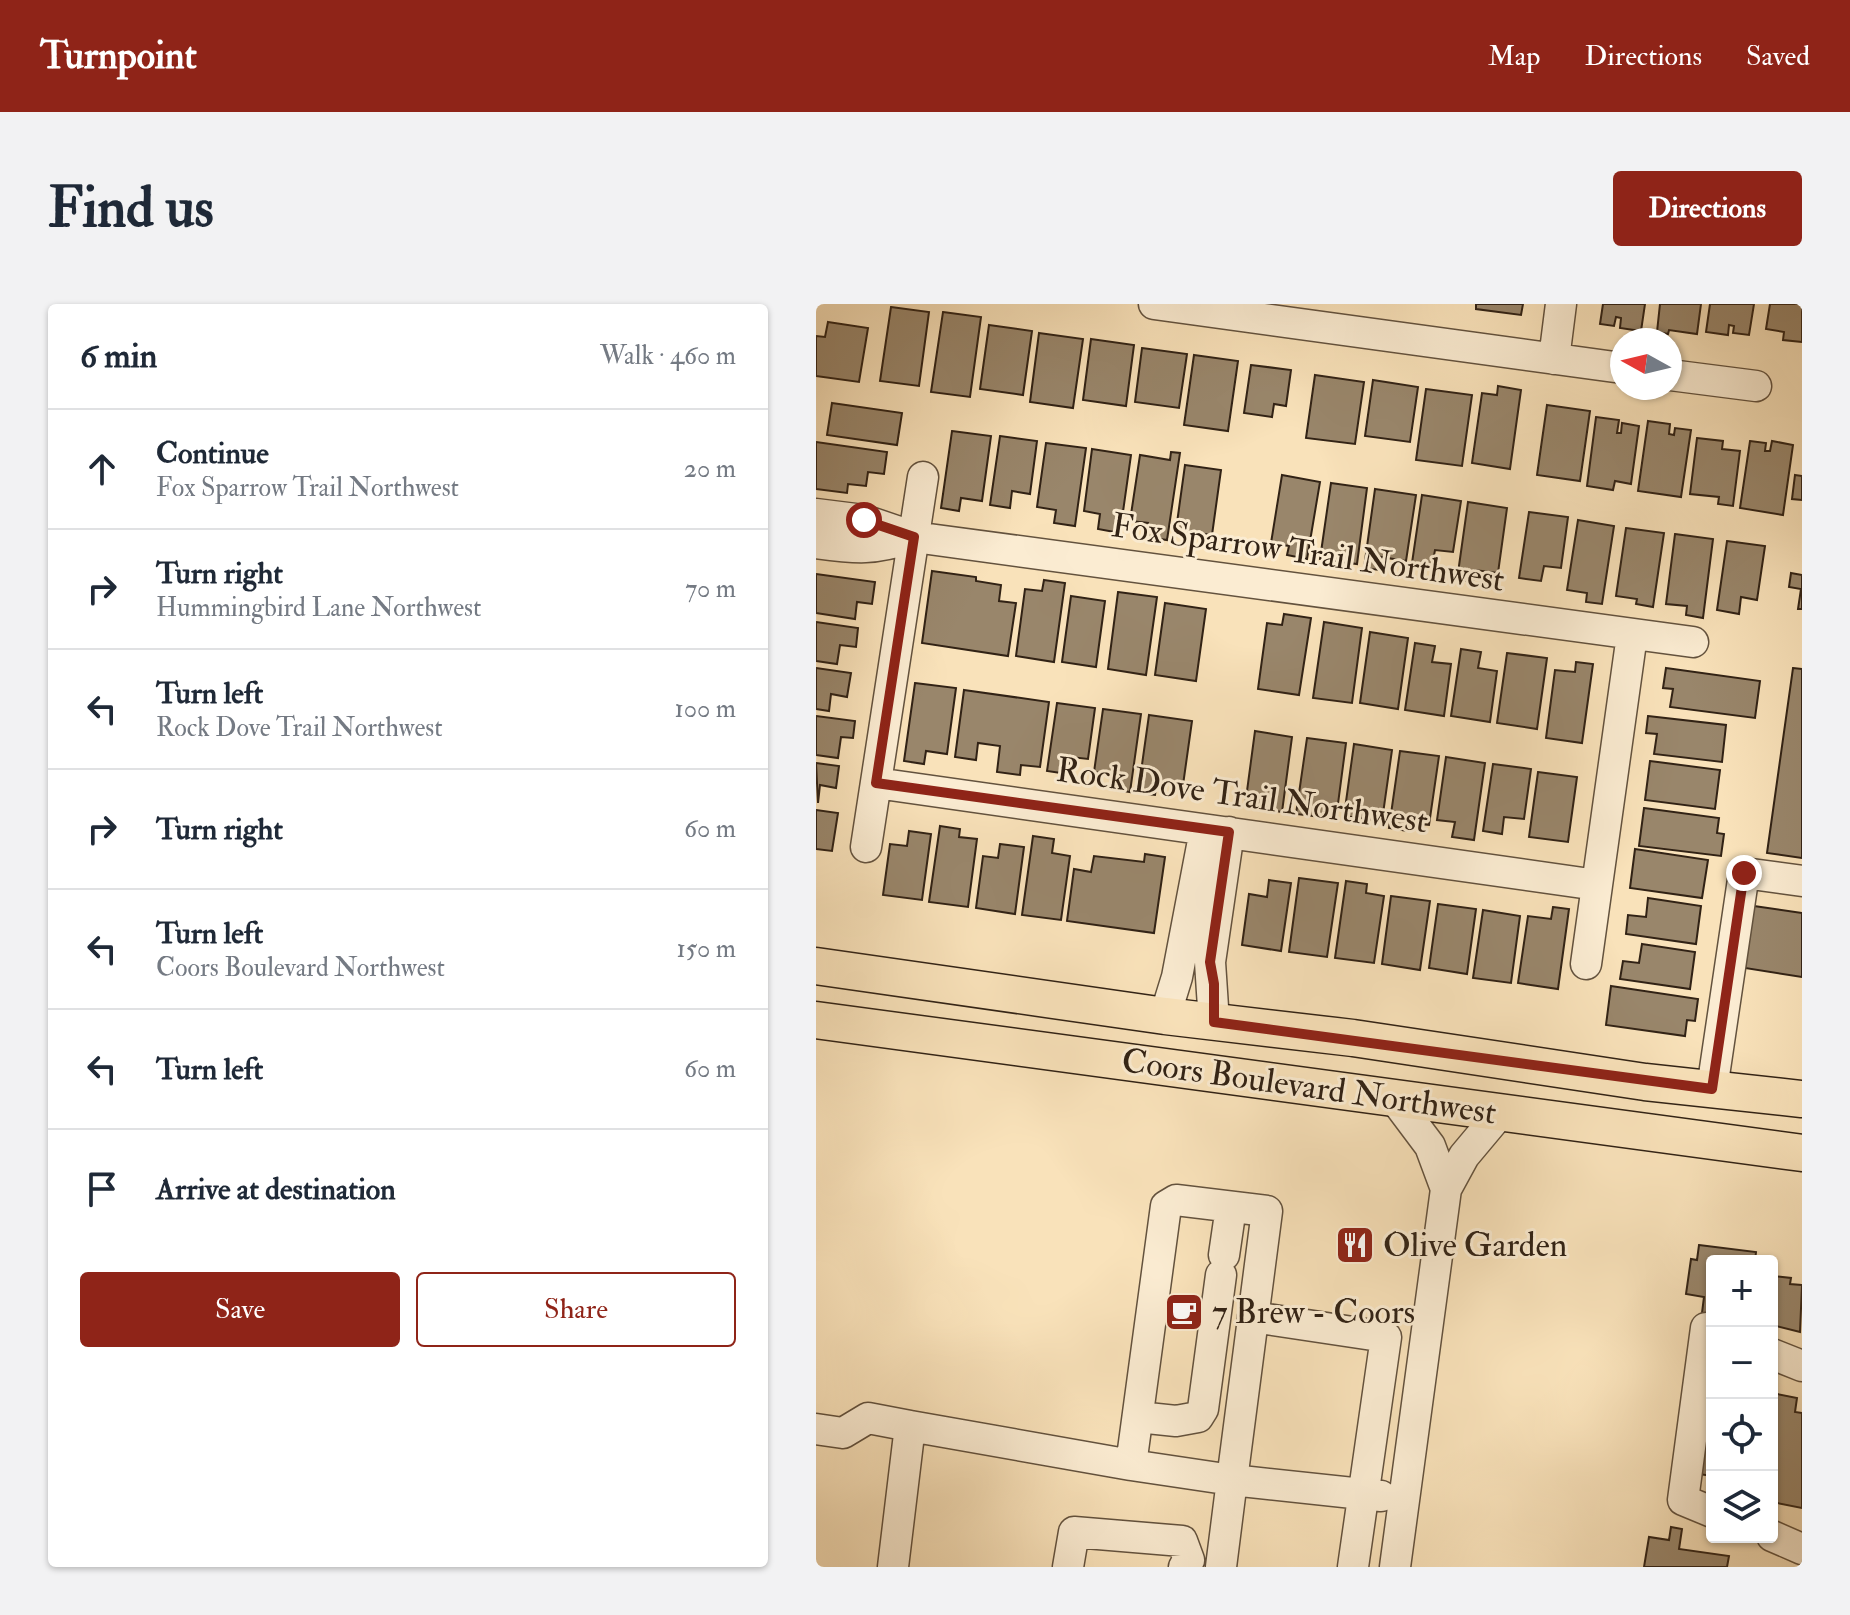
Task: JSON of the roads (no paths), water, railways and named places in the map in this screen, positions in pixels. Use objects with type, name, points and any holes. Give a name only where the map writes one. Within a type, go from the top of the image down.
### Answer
[{"type":"main road","points":[[816,942],[981,970],[1019,996]]},
{"type":"main road","name":"Coors Boulevard Northwest","points":[[816,966],[1165,1016],[1802,1099]]},
{"type":"main road","name":"Coors Boulevard Northwest","points":[[816,1020],[1802,1153]]},
{"type":"street","points":[[1154,304],[1286,313],[1610,366]]},
{"type":"street","points":[[1554,359],[1561,304]]},
{"type":"street","points":[[1682,377],[1756,386]]},
{"type":"street","points":[[866,847],[923,477]]},
{"type":"street","name":"Fox Sparrow Trail Northwest","points":[[816,514],[864,520],[914,537],[1693,642]]},
{"type":"street","name":"Fox Sparrow Trail Northwest","points":[[816,543],[860,549],[882,547],[914,537]]},
{"type":"street","points":[[1586,964],[1632,635]]},
{"type":"street","name":"Rock Dove Trail Northwest","points":[[876,783],[1597,885]]},
{"type":"street","points":[[1165,1016],[1217,831]]},
{"type":"street","points":[[1214,1022],[1214,984],[1210,962],[1217,831]]},
{"type":"street","points":[[1712,1089],[1744,873],[1802,881]]},
{"type":"street","points":[[1394,1098],[1430,1146],[1446,1189]]},
{"type":"street","points":[[1395,1567],[1446,1189],[1464,1156],[1500,1113]]},
{"type":"street","points":[[1068,1567],[1074,1532],[1182,1541],[1186,1564],[1221,1564],[1267,1211],[1176,1200],[1166,1206],[1131,1465]]},
{"type":"street","points":[[1138,1417],[1176,1421],[1198,1417],[1203,1409],[1231,1207]]},
{"type":"street","points":[[1253,1317],[1386,1337],[1353,1567]]},
{"type":"street","points":[[1706,1349],[1683,1500],[1706,1510]]},
{"type":"street","points":[[1778,1356],[1802,1366]]},
{"type":"street","points":[[816,1429],[843,1433],[868,1418],[1131,1465],[1232,1480],[1404,1499]]},
{"type":"street","points":[[893,1567],[910,1426]]},
{"type":"street","points":[[1778,1539],[1802,1549]]},
{"type":"place","name":"Olive Garden","points":[[1355,1245]]},
{"type":"place","name":"7 Brew - Coors","points":[[1184,1312]]}]
